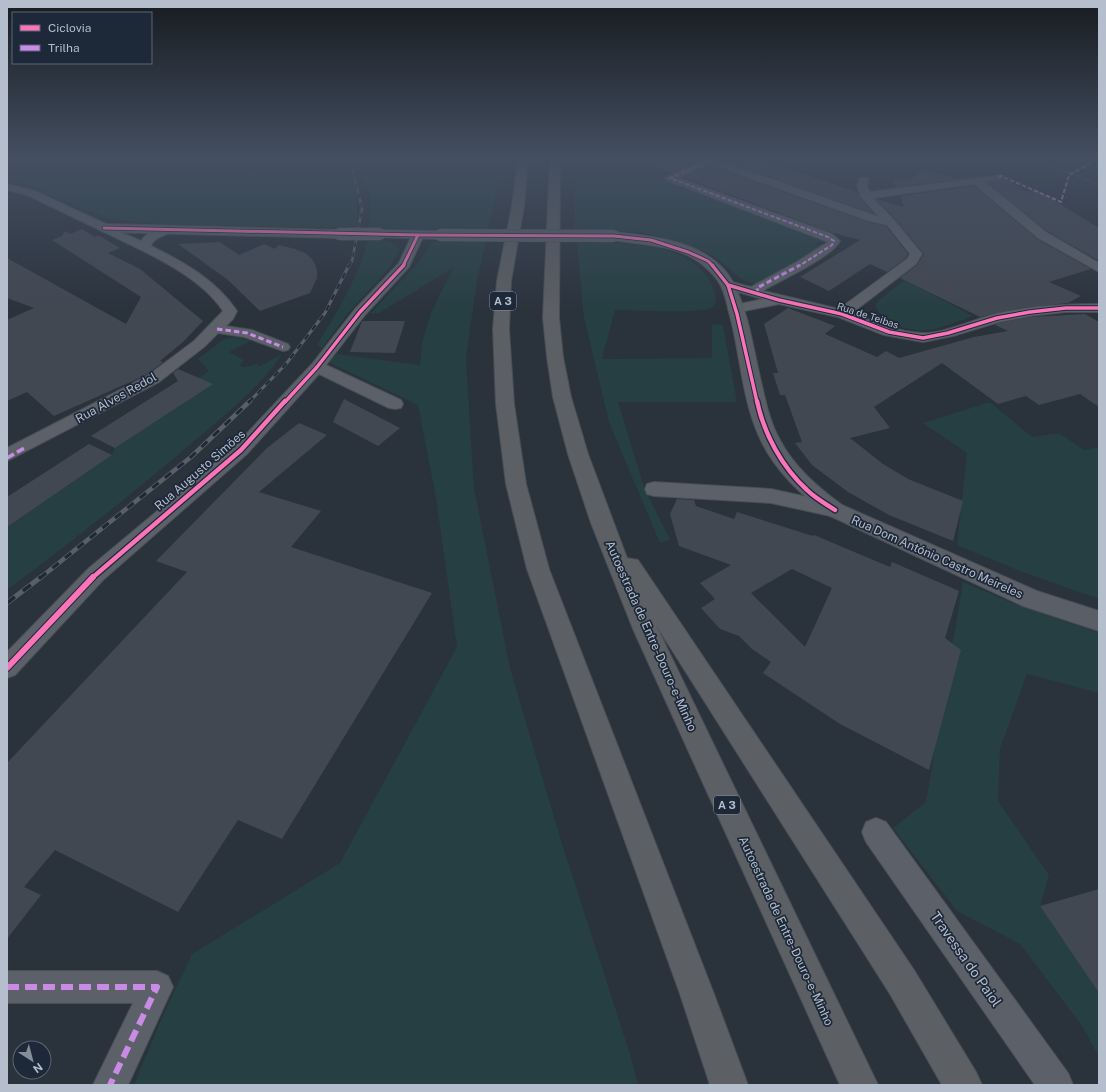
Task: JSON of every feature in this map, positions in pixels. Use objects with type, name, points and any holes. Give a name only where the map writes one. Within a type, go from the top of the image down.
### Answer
[{"type":"highway","name":"A 3","points":[[517,210],[504,281],[501,329],[505,404],[516,484],[538,569],[552,611],[730,1085]]},
{"type":"highway","name":"Autoestrada de Entre-Douro-e-Minho","points":[[553,210],[550,288],[555,357],[570,430],[602,523],[646,629],[859,1085]]},
{"type":"highway","points":[[602,523],[898,975],[963,1085]]},
{"type":"street","points":[[66,210],[144,248],[145,241],[149,237],[166,230]]},
{"type":"street","points":[[756,210],[828,237],[834,241],[832,245],[799,266],[757,288],[758,294]]},
{"type":"street","points":[[847,210],[890,223]]},
{"type":"street","points":[[842,314],[912,261],[916,254],[878,210]]},
{"type":"street","points":[[1012,210],[1042,235],[1099,268]]},
{"type":"street","points":[[104,228],[339,234],[614,236],[651,240],[688,252],[708,261],[721,274],[728,285],[762,419],[770,440],[793,476],[808,491],[835,510]]},
{"type":"street","name":"Rua Augusto Simões","points":[[7,668],[96,574],[241,450],[317,367],[360,312],[406,264],[418,235]]},
{"type":"street","name":"Rua Alves Redol","points":[[7,457],[153,379],[176,363],[216,329],[228,316],[230,311],[219,296],[175,264],[144,248]]},
{"type":"street","name":"Rua de Teibas","points":[[728,285],[779,300],[842,314],[889,332],[923,338],[948,333],[997,318],[1030,312],[1066,308],[1099,308]]},
{"type":"street","name":"Rua de Teibas","points":[[735,309],[779,300]]},
{"type":"street","points":[[216,329],[247,333],[283,347]]},
{"type":"street","points":[[317,367],[395,404]]},
{"type":"street","name":"Rua Dom António Castro Meireles","points":[[654,489],[771,496],[835,510],[1031,599],[1099,621]]},
{"type":"street","name":"Travessa do Paiol","points":[[876,832],[1056,1085]]},
{"type":"street","points":[[7,987],[156,987],[110,1085]]},
{"type":"green space","points":[[86,210],[357,210],[356,228],[162,224],[113,219]]},
{"type":"green space","points":[[370,210],[492,210],[488,230],[368,228]]},
{"type":"green space","points":[[575,210],[749,210],[816,235],[824,241],[813,244],[824,246],[759,286],[741,279],[718,259],[704,251],[673,241],[642,232],[574,231]]},
{"type":"green space","points":[[368,240],[386,240],[394,243],[399,250],[391,266],[349,312],[322,348],[317,345],[353,281]]},
{"type":"green space","points":[[433,241],[486,242],[477,280],[466,358],[474,488],[510,668],[559,834],[631,1057],[638,1085],[134,1085],[164,1013],[192,954],[340,863],[457,647],[436,498],[418,405],[328,362],[337,354],[420,365],[422,342],[431,313],[453,268],[379,313],[370,314],[418,263]]},
{"type":"green space","points":[[577,243],[615,243],[635,245],[675,253],[692,262],[705,274],[715,293],[716,300],[714,307],[705,310],[615,310],[602,359],[712,358],[712,324],[723,325],[737,402],[618,402],[644,487],[670,540],[660,543],[609,422],[584,318]]},
{"type":"green space","points":[[905,280],[973,316],[929,330],[914,330],[898,326],[885,318],[875,306],[879,300]]},
{"type":"green space","points":[[236,337],[250,341],[229,352],[244,360],[239,366],[245,367],[256,364],[260,366],[282,354],[264,378],[240,402],[123,500],[7,590],[7,527],[112,455],[115,448],[212,384],[198,378],[209,371],[198,359],[224,339]]},
{"type":"green space","points":[[990,402],[1032,437],[1059,433],[1084,450],[1099,447],[1099,599],[1017,570],[957,545],[967,453],[923,423]]},
{"type":"green space","points":[[963,582],[1015,604],[1099,633],[1099,693],[1027,674],[1000,749],[998,801],[1049,875],[1040,906],[1099,993],[1099,1057],[1082,1026],[1020,944],[957,911],[893,828],[926,802]]},
{"type":"building","points":[[771,210],[834,210],[865,221],[886,226],[908,254],[906,258],[887,272],[870,264],[829,291],[800,277],[860,240],[830,232]]},
{"type":"building","points":[[863,210],[870,210],[874,214]]},
{"type":"building","points":[[886,210],[1002,210],[1037,239],[1091,269],[1049,282],[1081,296],[1068,303],[1021,308],[980,317],[900,278],[917,265],[924,254]]},
{"type":"building","points":[[1021,210],[1070,210],[1099,228],[1099,261],[1047,231]]},
{"type":"building","points":[[82,229],[95,237],[98,235],[120,248],[108,253],[140,269],[203,321],[183,342],[160,361],[163,362],[146,375],[54,416],[27,392],[7,401],[7,320],[34,308],[7,298],[7,258],[126,324],[141,297],[52,240],[62,236],[65,231],[70,234]]},
{"type":"building","points":[[220,242],[239,255],[264,244],[275,249],[279,245],[295,249],[305,253],[311,258],[315,264],[317,278],[310,293],[260,311],[228,280],[178,244]]},
{"type":"building","points":[[788,308],[835,326],[825,334],[877,357],[886,351],[899,358],[974,337],[1008,331],[995,325],[999,323],[1030,317],[1085,314],[1099,322],[1099,407],[1080,394],[1039,405],[1026,396],[998,404],[942,363],[874,407],[890,428],[850,438],[883,464],[908,479],[963,501],[953,541],[889,515],[848,492],[812,465],[795,443],[802,442],[785,395],[780,395],[773,373],[778,373],[764,324]]},
{"type":"building","points":[[362,321],[405,321],[395,353],[350,352]]},
{"type":"building","points":[[178,369],[213,384],[115,448],[91,436],[178,381],[173,373]]},
{"type":"building","points":[[344,399],[400,428],[378,446],[333,422]]},
{"type":"building","points":[[299,423],[327,435],[259,492],[321,511],[291,547],[432,593],[282,839],[238,820],[178,912],[55,850],[24,887],[41,895],[7,939],[7,763],[187,572],[156,561],[267,448]]},
{"type":"building","points":[[89,444],[112,455],[7,527],[7,497]]},
{"type":"building","points":[[677,499],[694,500],[696,506],[734,519],[737,512],[813,536],[814,535],[890,567],[892,562],[959,591],[945,638],[961,650],[929,770],[840,724],[763,673],[771,662],[752,649],[739,636],[720,629],[701,608],[715,599],[700,583],[731,565],[679,546],[670,514]],"holes":[[[792,569],[832,588],[805,647],[751,593]]]},
{"type":"building","points":[[1099,889],[1099,993],[1040,906]]},
{"type":"railway","points":[[349,266],[352,261],[362,210]]},
{"type":"railway","points":[[250,401],[286,364],[325,313],[349,265]]},
{"type":"railway","points":[[40,578],[191,457],[250,401]]},
{"type":"railway","points":[[7,603],[41,577]]},
{"type":"marked path","points":[[756,210],[828,237],[834,241],[832,245],[799,266],[757,288],[758,294]]},
{"type":"marked path","points":[[217,329],[247,333],[283,347]]},
{"type":"marked path","points":[[7,458],[26,447]]},
{"type":"marked path","points":[[7,987],[157,987],[110,1085]]},
{"type":"cycle path","points":[[104,228],[418,235],[614,236],[651,240],[688,252],[708,261],[721,274],[728,285],[737,314],[761,419],[770,440],[793,476],[808,491],[835,510]]},
{"type":"cycle path","points":[[7,668],[96,574],[241,450],[317,367],[360,312],[405,264],[418,235]]},
{"type":"cycle path","points":[[728,285],[779,300],[842,314],[889,332],[923,338],[948,333],[997,318],[1030,312],[1066,308],[1099,308]]}]
